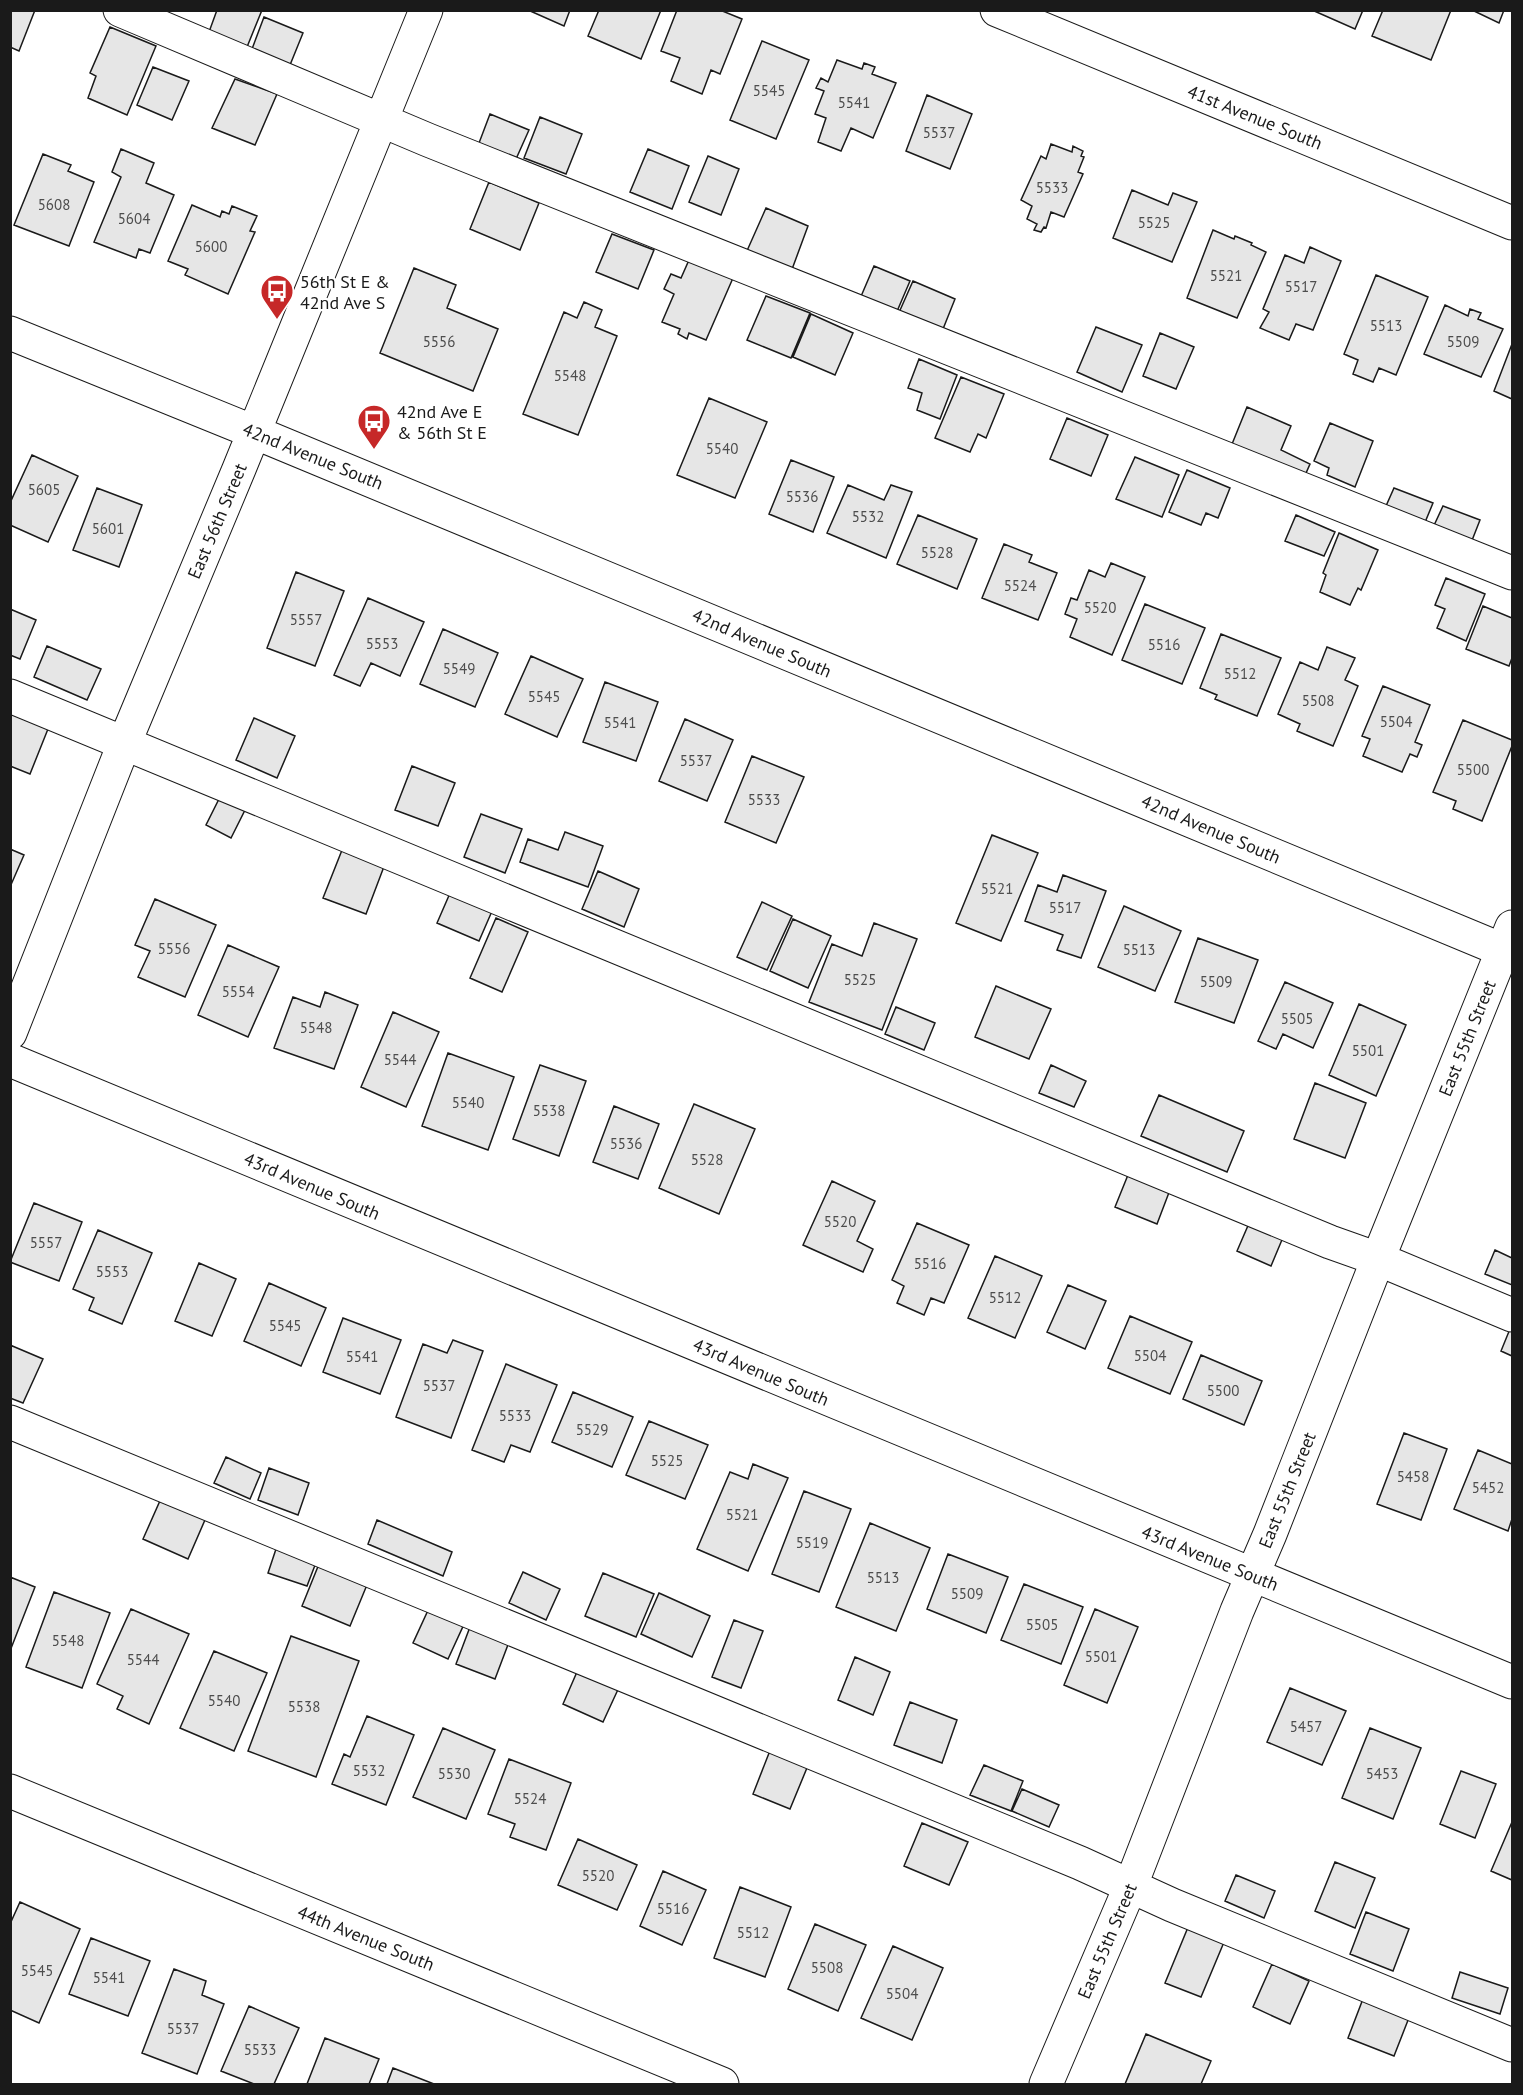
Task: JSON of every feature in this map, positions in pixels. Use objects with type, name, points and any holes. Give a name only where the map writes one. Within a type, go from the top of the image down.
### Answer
[{"type":"street","points":[[120,10],[381,121],[1512,573]]},
{"type":"street","name":"East 56th Street","points":[[10,1033],[124,744],[426,10]]},
{"type":"street","name":"41st Avenue South","points":[[996,10],[1512,223]]},
{"type":"street","name":"42nd Avenue South","points":[[10,333],[1509,944]]},
{"type":"street","points":[[10,696],[1512,1315]]},
{"type":"street","name":"East 55th Street","points":[[1046,2085],[1131,1885],[1378,1259],[1509,944]]},
{"type":"street","name":"43rd Avenue South","points":[[10,1060],[1512,1682]]},
{"type":"street","points":[[10,1422],[1131,1885],[1172,1905],[1512,2045]]},
{"type":"street","name":"44th Avenue South","points":[[10,1791],[722,2085]]},
{"type":"building","points":[[10,10],[35,10],[19,51],[10,47]]},
{"type":"building","points":[[217,10],[262,10],[247,47],[209,32]]},
{"type":"building","points":[[528,10],[570,10],[564,26]]},
{"type":"building","points":[[599,10],[661,10],[641,59],[588,36]]},
{"type":"building","points":[[677,10],[720,10],[742,19],[720,74],[711,70],[702,94],[671,81],[680,58],[661,51]]},
{"type":"building","points":[[1312,10],[1363,10],[1355,29]]},
{"type":"building","points":[[1383,10],[1451,10],[1431,60],[1372,36]]},
{"type":"building","points":[[1472,10],[1504,10],[1499,23]]},
{"type":"building","points":[[264,17],[303,33],[290,65],[252,49]]},
{"type":"building","points":[[110,27],[156,46],[127,115],[88,98],[96,76],[90,73]]},
{"type":"building","points":[[762,41],[809,60],[776,139],[730,120]]},
{"type":"building","points":[[837,60],[862,69],[864,63],[875,67],[872,74],[896,83],[873,138],[851,128],[841,151],[818,142],[826,118],[815,114],[824,91],[816,88],[821,78],[828,82]]},
{"type":"building","points":[[153,67],[189,81],[172,120],[137,105]]},
{"type":"building","points":[[235,79],[277,94],[255,145],[212,128]]},
{"type":"building","points":[[927,95],[972,114],[950,169],[906,151]]},
{"type":"building","points":[[490,114],[529,130],[516,159],[479,143]]},
{"type":"building","points":[[540,117],[582,134],[566,174],[524,158]]},
{"type":"building","points":[[1051,144],[1072,152],[1073,146],[1083,151],[1081,156],[1084,157],[1078,172],[1083,174],[1064,217],[1051,212],[1046,228],[1044,227],[1041,232],[1034,230],[1037,224],[1027,219],[1032,206],[1021,200],[1041,156],[1046,159]]},
{"type":"building","points":[[121,149],[154,163],[146,183],[174,195],[150,253],[139,249],[136,258],[94,242],[121,177],[112,172]]},
{"type":"building","points":[[648,149],[689,166],[672,209],[630,192]]},
{"type":"building","points":[[43,154],[71,165],[68,171],[94,182],[69,246],[14,225]]},
{"type":"building","points":[[708,156],[739,169],[721,215],[689,202]]},
{"type":"building","points":[[489,182],[539,203],[520,250],[470,229]]},
{"type":"building","points":[[1132,190],[1168,205],[1173,193],[1197,202],[1172,262],[1113,238]]},
{"type":"building","points":[[192,205],[220,217],[222,211],[229,214],[232,206],[257,216],[250,231],[255,232],[228,294],[185,275],[188,269],[168,261]]},
{"type":"building","points":[[766,208],[808,226],[791,272],[746,253]]},
{"type":"building","points":[[1213,230],[1234,239],[1235,236],[1252,243],[1251,245],[1266,252],[1237,318],[1187,298]]},
{"type":"building","points":[[612,234],[654,250],[638,289],[596,272]]},
{"type":"building","points":[[1310,247],[1341,261],[1313,330],[1296,324],[1289,340],[1260,328],[1269,312],[1263,309],[1285,255],[1304,263]]},
{"type":"building","points":[[689,260],[733,278],[706,340],[689,333],[687,339],[678,334],[680,329],[662,322],[674,294],[664,289],[671,274],[681,278]]},
{"type":"building","points":[[874,266],[910,281],[895,316],[859,301]]},
{"type":"building","points":[[414,268],[456,285],[447,308],[498,329],[473,391],[380,353]]},
{"type":"building","points":[[1376,275],[1428,297],[1396,375],[1379,368],[1373,382],[1353,374],[1358,360],[1344,354]]},
{"type":"building","points":[[913,281],[955,299],[941,334],[897,317]]},
{"type":"building","points":[[766,296],[810,313],[791,358],[747,340]]},
{"type":"building","points":[[584,302],[602,310],[595,327],[617,336],[578,435],[523,414],[564,312],[577,318]]},
{"type":"building","points":[[1445,305],[1468,316],[1470,309],[1481,313],[1478,319],[1503,329],[1481,377],[1424,354]]},
{"type":"building","points":[[811,314],[853,333],[835,375],[793,357]]},
{"type":"building","points":[[1096,327],[1142,345],[1122,392],[1077,372]]},
{"type":"building","points":[[1160,333],[1194,347],[1176,389],[1143,376]]},
{"type":"building","points":[[1512,344],[1512,399],[1494,391]]},
{"type":"building","points":[[919,359],[957,375],[940,419],[917,410],[922,393],[908,388]]},
{"type":"building","points":[[961,377],[1004,394],[986,438],[978,434],[970,452],[935,438]]},
{"type":"building","points":[[709,398],[767,422],[735,498],[677,475]]},
{"type":"building","points":[[1247,407],[1291,426],[1281,450],[1310,464],[1302,482],[1228,454]]},
{"type":"building","points":[[1067,418],[1108,435],[1091,476],[1050,459]]},
{"type":"building","points":[[1330,423],[1373,441],[1355,487],[1327,475],[1329,468],[1314,461]]},
{"type":"building","points":[[32,455],[78,476],[48,542],[10,525],[10,503]]},
{"type":"building","points":[[1135,457],[1179,475],[1162,517],[1116,499]]},
{"type":"building","points":[[791,460],[834,477],[813,532],[769,514]]},
{"type":"building","points":[[1187,470],[1230,488],[1218,518],[1206,513],[1201,525],[1169,512]]},
{"type":"building","points":[[848,485],[884,500],[891,485],[912,492],[886,558],[827,533]]},
{"type":"building","points":[[97,488],[142,505],[119,567],[73,550]]},
{"type":"building","points":[[1394,488],[1433,503],[1421,532],[1382,515]]},
{"type":"building","points":[[1443,506],[1480,520],[1469,548],[1430,534]]},
{"type":"building","points":[[918,515],[977,539],[957,589],[897,564]]},
{"type":"building","points":[[1296,515],[1335,532],[1324,556],[1285,541]]},
{"type":"building","points":[[1339,533],[1378,550],[1361,590],[1358,588],[1350,605],[1320,592],[1326,575],[1323,573]]},
{"type":"building","points":[[1004,544],[1032,555],[1029,562],[1057,573],[1038,620],[982,598]]},
{"type":"building","points":[[1111,563],[1145,577],[1112,655],[1070,637],[1077,619],[1065,614],[1071,598],[1077,600],[1089,570],[1105,577]]},
{"type":"building","points":[[296,572],[344,591],[315,666],[267,648]]},
{"type":"building","points":[[1446,578],[1485,594],[1466,641],[1437,628],[1445,609],[1435,605]]},
{"type":"building","points":[[368,598],[424,622],[400,676],[371,663],[360,686],[334,675]]},
{"type":"building","points":[[1145,604],[1205,628],[1182,684],[1122,660]]},
{"type":"building","points":[[1483,606],[1512,618],[1512,658],[1509,666],[1466,649]]},
{"type":"building","points":[[10,609],[36,620],[20,659],[10,655]]},
{"type":"building","points":[[443,629],[498,653],[475,707],[420,684]]},
{"type":"building","points":[[1221,634],[1281,658],[1257,716],[1215,699],[1217,695],[1200,688]]},
{"type":"building","points":[[47,646],[101,669],[87,700],[34,677]]},
{"type":"building","points":[[1327,647],[1355,658],[1345,680],[1358,686],[1333,746],[1297,731],[1300,724],[1278,714],[1300,662],[1318,670]]},
{"type":"building","points":[[531,656],[583,679],[557,737],[505,714]]},
{"type":"building","points":[[605,682],[658,702],[636,761],[583,742]]},
{"type":"building","points":[[1383,686],[1430,705],[1415,742],[1422,745],[1417,757],[1410,754],[1402,772],[1363,756],[1370,739],[1362,736]]},
{"type":"building","points":[[10,701],[52,719],[30,774],[10,766]]},
{"type":"building","points":[[254,718],[295,736],[277,778],[236,760]]},
{"type":"building","points":[[685,719],[733,740],[707,801],[659,781]]},
{"type":"building","points":[[1463,720],[1512,740],[1512,746],[1482,821],[1453,809],[1456,801],[1433,792]]},
{"type":"building","points":[[752,756],[804,777],[776,843],[725,822]]},
{"type":"building","points":[[412,766],[455,783],[438,826],[395,810]]},
{"type":"building","points":[[221,795],[246,808],[231,838],[206,825]]},
{"type":"building","points":[[481,814],[522,829],[505,873],[464,857]]},
{"type":"building","points":[[565,832],[603,846],[588,887],[520,862],[528,839],[558,850]]},
{"type":"building","points":[[992,835],[1038,853],[1001,941],[956,923]]},
{"type":"building","points":[[346,840],[388,856],[366,914],[323,898]]},
{"type":"building","points":[[10,849],[24,855],[10,887]]},
{"type":"building","points":[[598,871],[639,889],[624,927],[582,909]]},
{"type":"building","points":[[1063,875],[1106,891],[1081,958],[1057,950],[1063,935],[1025,921],[1038,885],[1057,892]]},
{"type":"building","points":[[454,884],[496,902],[479,941],[437,923]]},
{"type":"building","points":[[155,899],[216,925],[185,997],[138,977],[150,951],[135,945]]},
{"type":"building","points":[[762,902],[792,916],[767,970],[737,957]]},
{"type":"building","points":[[1124,906],[1181,931],[1155,991],[1098,967]]},
{"type":"building","points":[[496,918],[528,932],[502,992],[470,978]]},
{"type":"building","points":[[793,919],[831,936],[808,988],[770,971]]},
{"type":"building","points":[[874,923],[917,939],[882,1030],[809,1002],[832,944],[862,956]]},
{"type":"building","points":[[1198,938],[1258,960],[1234,1023],[1175,1002]]},
{"type":"building","points":[[228,945],[279,967],[248,1037],[198,1015]]},
{"type":"building","points":[[1285,982],[1333,1003],[1313,1048],[1283,1034],[1276,1049],[1258,1041]]},
{"type":"building","points":[[996,986],[1051,1009],[1029,1059],[975,1037]]},
{"type":"building","points":[[325,992],[358,1005],[334,1069],[274,1048],[293,997],[320,1007]]},
{"type":"building","points":[[1359,1004],[1406,1025],[1376,1096],[1329,1075]]},
{"type":"building","points":[[896,1007],[935,1023],[924,1050],[885,1034]]},
{"type":"building","points":[[393,1012],[439,1032],[406,1107],[361,1087]]},
{"type":"building","points":[[448,1053],[514,1077],[488,1150],[422,1126]]},
{"type":"building","points":[[540,1065],[586,1081],[559,1156],[513,1139]]},
{"type":"building","points":[[1051,1065],[1086,1081],[1074,1107],[1039,1093]]},
{"type":"building","points":[[1315,1083],[1366,1103],[1345,1158],[1294,1139]]},
{"type":"building","points":[[1159,1095],[1244,1131],[1227,1172],[1141,1136]]},
{"type":"building","points":[[694,1104],[755,1129],[719,1214],[659,1188]]},
{"type":"building","points":[[614,1106],[659,1124],[638,1179],[593,1162]]},
{"type":"building","points":[[1132,1165],[1173,1182],[1157,1224],[1115,1207]]},
{"type":"building","points":[[832,1181],[875,1201],[857,1241],[873,1249],[863,1272],[803,1245]]},
{"type":"building","points":[[34,1203],[82,1222],[59,1281],[10,1262]]},
{"type":"building","points":[[1250,1221],[1284,1235],[1271,1266],[1237,1251]]},
{"type":"building","points":[[917,1223],[969,1245],[944,1303],[931,1298],[924,1315],[897,1303],[904,1286],[892,1280]]},
{"type":"building","points":[[98,1230],[152,1253],[122,1324],[89,1310],[94,1298],[73,1289]]},
{"type":"building","points":[[1495,1250],[1512,1258],[1512,1285],[1485,1274]]},
{"type":"building","points":[[995,1256],[1042,1276],[1015,1338],[968,1318]]},
{"type":"building","points":[[199,1263],[236,1279],[212,1336],[175,1321]]},
{"type":"building","points":[[269,1283],[326,1308],[301,1366],[244,1341]]},
{"type":"building","points":[[1068,1285],[1106,1301],[1085,1349],[1047,1332]]},
{"type":"building","points":[[1130,1316],[1192,1342],[1170,1394],[1108,1368]]},
{"type":"building","points":[[343,1318],[401,1340],[380,1394],[323,1372]]},
{"type":"building","points":[[1512,1324],[1512,1356],[1501,1351]]},
{"type":"building","points":[[453,1340],[483,1351],[451,1438],[396,1417],[423,1344],[447,1353]]},
{"type":"building","points":[[10,1345],[43,1359],[23,1403],[10,1398]]},
{"type":"building","points":[[1201,1355],[1262,1381],[1244,1425],[1183,1399]]},
{"type":"building","points":[[506,1364],[557,1385],[530,1452],[511,1445],[504,1462],[472,1450]]},
{"type":"building","points":[[573,1392],[633,1417],[612,1467],[552,1442]]},
{"type":"building","points":[[649,1421],[708,1445],[685,1499],[626,1475]]},
{"type":"building","points":[[1404,1433],[1447,1449],[1421,1520],[1377,1504]]},
{"type":"building","points":[[1478,1450],[1512,1464],[1512,1519],[1508,1531],[1454,1509]]},
{"type":"building","points":[[226,1457],[261,1473],[250,1499],[214,1483]]},
{"type":"building","points":[[753,1464],[788,1478],[748,1571],[697,1549],[730,1472],[748,1479]]},
{"type":"building","points":[[269,1468],[309,1483],[298,1515],[258,1500]]},
{"type":"building","points":[[804,1491],[851,1509],[819,1592],[772,1574]]},
{"type":"building","points":[[163,1494],[208,1513],[188,1559],[143,1539]]},
{"type":"building","points":[[377,1520],[452,1552],[443,1576],[368,1544]]},
{"type":"building","points":[[870,1523],[930,1548],[896,1631],[836,1607]]},
{"type":"building","points":[[277,1546],[317,1560],[307,1586],[268,1573]]},
{"type":"building","points":[[948,1554],[1008,1577],[986,1633],[927,1609]]},
{"type":"building","points":[[321,1559],[369,1580],[350,1626],[302,1606]]},
{"type":"building","points":[[523,1572],[560,1589],[546,1620],[509,1603]]},
{"type":"building","points":[[603,1573],[654,1594],[636,1637],[585,1616]]},
{"type":"building","points":[[10,1577],[35,1587],[10,1651]]},
{"type":"building","points":[[1024,1584],[1083,1607],[1061,1664],[1001,1640]]},
{"type":"building","points":[[54,1592],[110,1613],[82,1688],[26,1667]]},
{"type":"building","points":[[659,1593],[710,1616],[692,1657],[641,1634]]},
{"type":"building","points":[[430,1606],[465,1622],[448,1659],[413,1643]]},
{"type":"building","points":[[131,1609],[189,1634],[149,1724],[117,1709],[123,1696],[97,1684]]},
{"type":"building","points":[[1095,1609],[1138,1627],[1107,1703],[1064,1685]]},
{"type":"building","points":[[473,1619],[512,1634],[495,1679],[456,1664]]},
{"type":"building","points":[[734,1620],[763,1631],[741,1688],[712,1677]]},
{"type":"building","points":[[291,1636],[359,1661],[316,1777],[248,1751]]},
{"type":"building","points":[[214,1651],[267,1673],[234,1751],[180,1728]]},
{"type":"building","points":[[855,1657],[890,1672],[873,1715],[838,1700]]},
{"type":"building","points":[[580,1665],[621,1683],[603,1722],[563,1704]]},
{"type":"building","points":[[1290,1688],[1346,1711],[1322,1765],[1267,1742]]},
{"type":"building","points":[[910,1702],[957,1720],[942,1763],[894,1745]]},
{"type":"building","points":[[367,1716],[414,1735],[386,1805],[332,1784],[344,1754],[350,1757]]},
{"type":"building","points":[[443,1728],[495,1750],[466,1819],[413,1797]]},
{"type":"building","points":[[1370,1728],[1421,1748],[1393,1819],[1342,1798]]},
{"type":"building","points":[[771,1748],[809,1763],[790,1809],[753,1794]]},
{"type":"building","points":[[509,1759],[571,1783],[546,1850],[510,1837],[515,1824],[488,1814]]},
{"type":"building","points":[[984,1765],[1023,1781],[1011,1811],[970,1795]]},
{"type":"building","points":[[1461,1771],[1496,1784],[1475,1838],[1440,1824]]},
{"type":"building","points":[[1022,1789],[1059,1805],[1049,1827],[1012,1811]]},
{"type":"building","points":[[1512,1822],[1512,1880],[1491,1871]]},
{"type":"building","points":[[922,1823],[968,1842],[949,1885],[904,1866]]},
{"type":"building","points":[[578,1839],[637,1865],[617,1910],[558,1885]]},
{"type":"building","points":[[1335,1862],[1375,1878],[1355,1928],[1315,1911]]},
{"type":"building","points":[[663,1871],[706,1890],[682,1945],[640,1926]]},
{"type":"building","points":[[1236,1875],[1275,1891],[1264,1918],[1225,1901]]},
{"type":"building","points":[[740,1887],[791,1907],[765,1977],[714,1958]]},
{"type":"building","points":[[20,1902],[80,1929],[39,2023],[10,2010],[10,1924]]},
{"type":"building","points":[[1366,1912],[1409,1929],[1393,1971],[1350,1954]]},
{"type":"building","points":[[1191,1920],[1227,1935],[1201,1997],[1165,1983]]},
{"type":"building","points":[[815,1924],[866,1945],[838,2011],[788,1989]]},
{"type":"building","points":[[91,1938],[150,1961],[128,2016],[69,1994]]},
{"type":"building","points":[[893,1946],[943,1968],[912,2040],[861,2018]]},
{"type":"building","points":[[1272,1964],[1309,1981],[1290,2024],[1253,2007]]},
{"type":"building","points":[[174,1969],[206,1981],[202,1995],[224,2004],[197,2074],[142,2053]]},
{"type":"building","points":[[1460,1972],[1508,1988],[1500,2014],[1452,1998]]},
{"type":"building","points":[[1366,1991],[1412,2010],[1394,2056],[1348,2038]]},
{"type":"building","points":[[249,2006],[299,2028],[274,2084],[254,2084],[221,2071]]},
{"type":"building","points":[[1146,2034],[1211,2061],[1201,2084],[1125,2084]]},
{"type":"building","points":[[325,2038],[379,2059],[369,2084],[307,2084]]},
{"type":"building","points":[[393,2068],[434,2084],[387,2084]]},
{"type":"place","name":"56th St E & 42nd Ave S","points":[[277,320]]},
{"type":"place","name":"42nd Ave E & 56th St E","points":[[374,450]]}]
